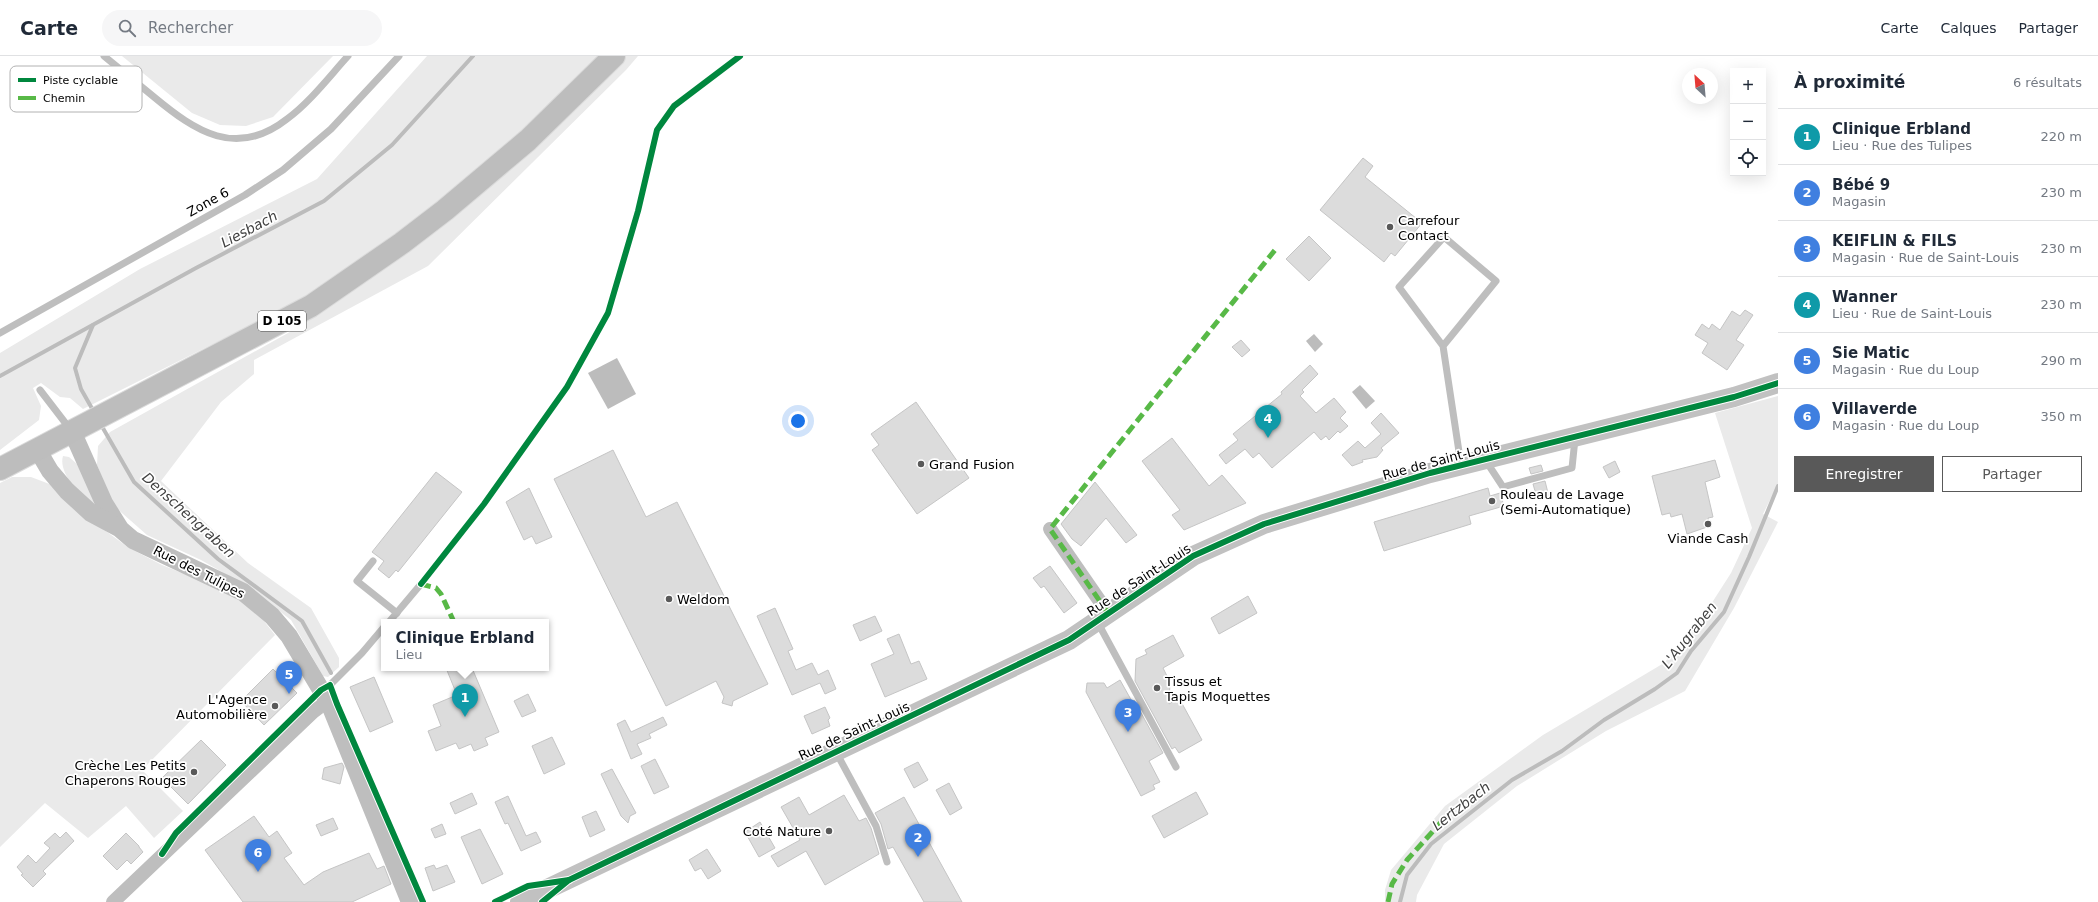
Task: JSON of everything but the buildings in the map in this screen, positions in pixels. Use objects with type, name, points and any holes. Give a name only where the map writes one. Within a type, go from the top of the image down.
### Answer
[{"type":"main road","name":"D 105","points":[[0,469],[311,306],[445,210],[528,140],[614,56]]},
{"type":"main road","name":"Rue de Saint-Louis","points":[[520,902],[1069,640],[1193,556],[1264,524],[1461,465],[1734,397],[1778,382]]},
{"type":"street","name":"Rue des Tulipes","points":[[79,428],[104,503],[119,528]]},
{"type":"street","name":"Rue des Tulipes","points":[[37,449],[50,471],[67,491],[91,513],[119,528],[133,540],[243,592],[272,616],[288,636],[327,700],[410,902]]},
{"type":"street","points":[[1050,529],[1103,617]]},
{"type":"street","points":[[113,902],[327,700]]},
{"type":"lane","points":[[104,56],[117,66]]},
{"type":"lane","points":[[142,86],[192,126],[221,137],[253,137],[272,130],[287,119],[348,56]]},
{"type":"lane","name":"Zone 6","points":[[0,333],[245,195],[283,170],[331,129],[400,56]]},
{"type":"lane","points":[[1443,346],[1496,281],[1444,237],[1399,287],[1443,346],[1461,465]]},
{"type":"lane","points":[[40,390],[79,428]]},
{"type":"lane","points":[[1485,459],[1503,487],[1572,468],[1576,437]]},
{"type":"lane","points":[[373,561],[357,581],[397,612]]},
{"type":"lane","points":[[391,619],[421,584]]},
{"type":"lane","points":[[1103,617],[1176,768]]},
{"type":"lane","points":[[327,700],[332,683],[381,631]]},
{"type":"lane","points":[[836,752],[876,826],[887,862]]},
{"type":"shaded area","points":[[122,56],[333,56],[273,117],[246,126],[220,125],[192,113],[142,72],[142,66],[134,66]]},
{"type":"shaded area","points":[[427,56],[600,56],[566,92],[439,204],[376,252],[291,305],[83,409],[70,398],[60,397],[41,383],[33,388],[41,406],[39,420],[0,450],[0,353],[140,269],[317,179]]},
{"type":"shaded area","points":[[626,56],[638,56],[626,70],[428,266],[254,360],[254,374],[221,402],[161,481],[248,563],[311,608],[339,658],[339,667],[328,677],[323,676],[291,620],[247,586],[201,560],[147,535],[114,506],[97,465],[98,446],[110,432],[288,333],[420,241]]},
{"type":"shaded area","points":[[1314,334],[1323,344],[1315,352],[1306,341]]},
{"type":"shaded area","points":[[617,358],[636,394],[608,409],[588,373]]},
{"type":"shaded area","points":[[1360,385],[1375,401],[1366,409],[1352,392]]},
{"type":"shaded area","points":[[1778,396],[1778,484],[1763,514],[1778,522],[1734,608],[1685,691],[1606,731],[1517,786],[1444,844],[1417,895],[1416,902],[1385,902],[1385,890],[1391,870],[1445,806],[1543,735],[1664,663],[1689,635],[1731,573],[1752,528],[1715,413]]},
{"type":"shaded area","points":[[63,456],[69,457],[77,464],[104,511],[92,505],[80,495],[70,482],[66,476],[62,462]]},
{"type":"shaded area","points":[[12,477],[31,477],[52,485],[84,515],[129,548],[162,565],[197,579],[237,598],[264,621],[275,635],[142,770],[183,811],[154,838],[126,806],[88,838],[45,803],[0,847],[0,483]]},
{"type":"waterway","name":"Liesbach","points":[[0,376],[196,268],[324,201],[392,145],[473,56]]},
{"type":"waterway","name":"Denschengraben","points":[[93,325],[75,368],[81,389],[94,412]]},
{"type":"waterway","name":"Denschengraben","points":[[100,423],[134,482],[218,559],[302,621],[331,673]]},
{"type":"waterway","name":"L'Augraben","points":[[1400,902],[1407,875],[1431,844],[1512,780],[1562,751],[1604,720],[1655,689],[1677,673],[1691,651],[1724,612],[1749,557],[1778,486]]},
{"type":"marked path","points":[[1108,613],[1050,529],[1275,250]]},
{"type":"marked path","points":[[421,584],[436,588],[441,594],[453,619]]},
{"type":"marked path","points":[[1388,902],[1392,884],[1407,860],[1443,820]]},
{"type":"cycle path","points":[[421,584],[484,504],[567,387],[608,313],[638,211],[657,130],[674,106],[740,56]]},
{"type":"cycle path","points":[[542,902],[569,880],[1069,640],[1193,556],[1264,524],[1430,473],[1734,397],[1778,383]]},
{"type":"cycle path","points":[[162,854],[176,833],[321,690],[330,685],[423,902]]},
{"type":"cycle path","points":[[495,902],[528,886],[569,880]]},
{"type":"place","name":"Carrefour Contact","points":[[1390,227]]},
{"type":"place","name":"Wanner","points":[[1268,438]]},
{"type":"place","name":"Grand Fusion","points":[[921,464]]},
{"type":"place","name":"Rouleau de Lavage (Semi-Automatique)","points":[[1492,501]]},
{"type":"place","name":"Viande Cash","points":[[1708,524]]},
{"type":"place","name":"Weldom","points":[[669,599]]},
{"type":"place","name":"Tissus et Tapis Moquettes","points":[[1157,688]]},
{"type":"place","name":"Sie Matic","points":[[289,694]]},
{"type":"place","name":"L'Agence Automobilière","points":[[275,706]]},
{"type":"place","name":"Clinique Erbland","points":[[465,717]]},
{"type":"place","name":"KEIFLIN & FILS","points":[[1128,732]]},
{"type":"place","name":"Crèche Les Petits Chaperons Rouges","points":[[194,772]]},
{"type":"place","name":"Coté Nature","points":[[829,831]]},
{"type":"place","name":"Bébé 9","points":[[918,857]]},
{"type":"place","name":"Villaverde","points":[[258,872]]},
{"type":"water label","name":"Lertzbach","points":[[1461,806]]}]
